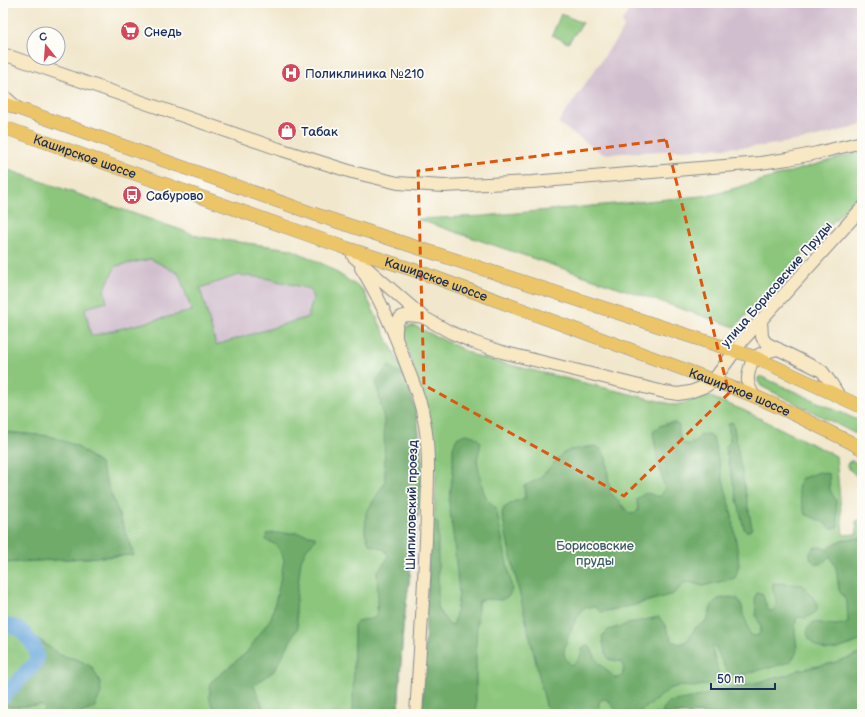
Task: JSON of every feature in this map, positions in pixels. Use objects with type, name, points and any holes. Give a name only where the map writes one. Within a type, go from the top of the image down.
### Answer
[{"type":"main road","points":[[4,55],[279,149],[352,172],[398,183],[443,186],[540,181],[760,163],[788,159],[862,142]]},
{"type":"main road","points":[[3,95],[18,109]]},
{"type":"main road","name":"Каширское шоссе","points":[[3,104],[314,214],[754,357],[862,407]]},
{"type":"main road","name":"Каширское шоссе","points":[[3,126],[340,246],[420,272],[691,372],[781,408],[862,449]]},
{"type":"main road","points":[[842,147],[862,147]]},
{"type":"main road","name":"улица Борисовские Пруды","points":[[713,381],[743,340],[862,208]]},
{"type":"main road","name":"Шипиловский проезд","points":[[340,246],[353,256],[372,288],[396,338],[424,415],[427,437],[428,473],[426,542],[416,714]]},
{"type":"main road","points":[[353,256],[423,317],[450,332],[473,342],[502,352],[664,392],[678,394],[690,392],[706,386],[713,381]]},
{"type":"main road","points":[[396,338],[396,328],[400,318],[404,315],[423,317]]},
{"type":"main road","points":[[761,320],[762,337],[766,342],[822,370],[839,396]]},
{"type":"main road","points":[[754,396],[749,388],[747,380],[750,365],[754,357],[764,352],[778,349]]},
{"type":"highlighted area","points":[[666,140],[729,393],[624,496],[424,385],[418,171]]},
{"type":"shaded area","points":[[634,3],[862,3],[862,125],[813,138],[763,146],[603,154],[558,123],[624,28],[622,21]]},
{"type":"shaded area","points":[[151,259],[179,274],[192,311],[91,336],[85,308],[107,302],[104,290],[117,266]]},
{"type":"shaded area","points":[[239,275],[265,278],[310,289],[313,298],[308,317],[215,345],[200,288]]},
{"type":"green space","points":[[561,14],[583,23],[568,43],[552,35]]},
{"type":"green space","points":[[862,151],[862,191],[735,327],[417,219],[484,216],[712,195]]},
{"type":"green space","points":[[3,168],[201,237],[291,249],[327,266],[363,290],[406,377],[417,416],[423,476],[403,627],[398,714],[3,714],[3,563],[134,555],[50,436],[3,432]],"holes":[[[151,259],[179,274],[192,311],[91,336],[85,308],[107,302],[104,290],[116,266]],[[239,275],[265,278],[310,289],[313,298],[308,317],[216,345],[200,288]]]},
{"type":"green space","name":"Борисовские пруды","points":[[408,326],[415,326],[478,357],[675,405],[708,396],[743,410],[836,456],[843,535],[857,534],[856,521],[862,519],[862,714],[427,714],[436,476],[428,410],[403,336],[403,329]]},
{"type":"green space","points":[[389,366],[406,377],[417,416],[423,476],[403,627],[398,714],[353,714],[354,625],[359,621],[376,617],[378,600],[377,572],[388,556],[385,550],[369,544],[365,532],[366,513],[385,482],[384,420],[376,381]]},
{"type":"green space","points":[[760,376],[862,422],[862,437],[761,386],[758,381]]},
{"type":"green space","points":[[731,422],[733,423],[752,528],[750,531],[746,531],[744,529],[725,447],[730,442],[728,424]]},
{"type":"green space","points":[[675,423],[679,426],[679,435],[682,443],[693,443],[701,435],[708,434],[713,438],[732,516],[738,554],[739,565],[735,578],[703,586],[689,582],[684,583],[673,594],[631,606],[601,612],[594,606],[582,609],[570,631],[564,649],[564,654],[568,662],[571,665],[576,662],[581,655],[583,647],[587,645],[590,647],[598,662],[615,678],[622,677],[624,667],[622,662],[608,659],[604,648],[602,636],[608,630],[659,617],[666,627],[672,641],[680,644],[688,640],[695,628],[707,621],[712,605],[718,599],[730,597],[738,599],[742,606],[743,615],[750,635],[758,636],[761,627],[756,615],[755,597],[757,593],[762,593],[768,610],[771,611],[775,609],[776,602],[773,583],[803,585],[818,604],[816,612],[806,618],[796,618],[795,633],[797,648],[796,654],[790,662],[738,676],[732,675],[725,668],[715,646],[712,646],[718,673],[717,682],[694,687],[679,686],[669,689],[637,714],[619,714],[608,700],[603,699],[599,702],[599,714],[548,714],[510,553],[502,514],[504,508],[513,502],[525,498],[524,486],[539,479],[562,454],[570,450],[596,446],[602,450],[606,458],[610,492],[629,513],[634,514],[638,511],[637,499],[648,493],[661,496],[665,489],[658,462],[653,432],[660,426]]},
{"type":"green space","points":[[3,432],[50,436],[77,446],[100,464],[134,555],[3,563]]},
{"type":"green space","points":[[465,434],[478,439],[481,443],[477,460],[483,490],[487,499],[496,508],[512,589],[509,596],[501,600],[484,599],[479,601],[476,645],[476,714],[422,714],[430,523],[432,520],[436,521],[438,524],[438,609],[449,625],[454,625],[459,594],[449,503],[453,471],[453,447],[457,438]]},
{"type":"green space","points":[[850,461],[862,466],[862,481],[850,470],[847,464]]},
{"type":"green space","points":[[819,472],[829,474],[830,490],[836,501],[838,527],[831,529],[823,522],[805,514],[798,490],[800,479]]},
{"type":"green space","points":[[298,533],[315,536],[316,540],[307,548],[301,560],[296,611],[298,627],[274,671],[254,686],[266,714],[245,714],[233,708],[221,714],[213,707],[210,700],[211,682],[247,652],[271,618],[284,560],[281,551],[274,544],[266,540],[267,534]]},
{"type":"green space","points":[[862,538],[862,640],[835,649],[822,649],[811,641],[807,633],[810,625],[814,622],[835,625],[848,623],[847,602],[839,590],[836,568],[830,556],[821,564],[816,564],[811,560],[810,553],[815,547],[821,547],[828,550],[831,546],[839,542],[848,539]]},
{"type":"green space","points":[[37,638],[60,655],[79,660],[92,667],[100,682],[101,693],[94,708],[81,714],[39,714],[45,709],[42,705],[10,707],[4,705],[3,697],[36,662],[36,650],[29,640]]},
{"type":"green space","points":[[862,653],[862,714],[663,714],[663,709],[669,702],[784,676],[798,670],[833,663]]},
{"type":"waterway","points":[[3,624],[17,628],[24,633],[35,648],[37,656],[36,662],[3,697]]},
{"type":"place","name":"Снедь","points":[[130,31]]},
{"type":"place","name":"Поликлиника №210","points":[[291,73]]},
{"type":"place","name":"Табак","points":[[287,131]]},
{"type":"place","name":"Сабурово","points":[[132,195]]}]
